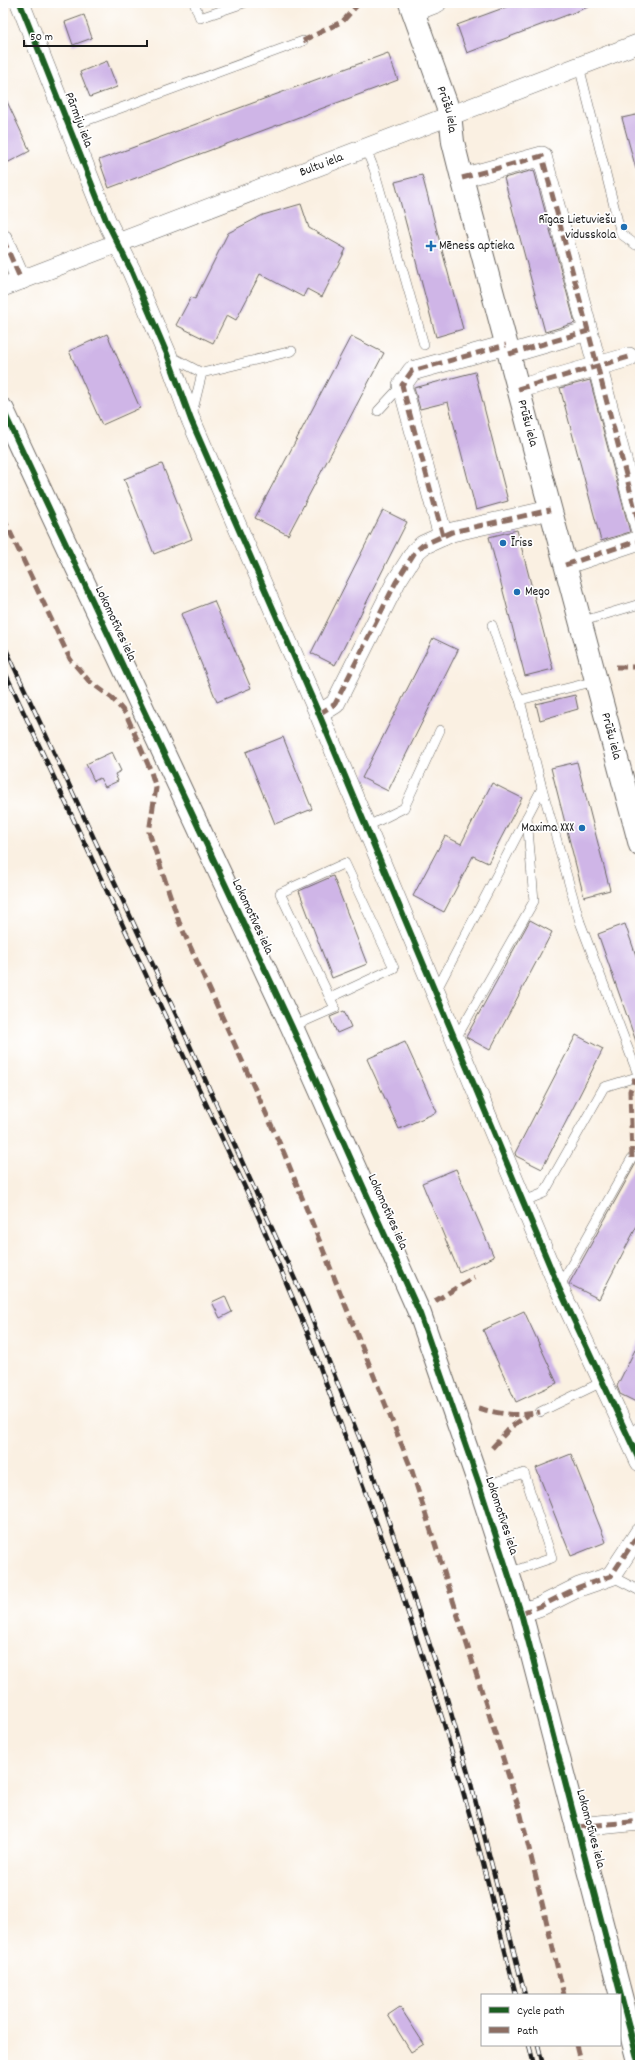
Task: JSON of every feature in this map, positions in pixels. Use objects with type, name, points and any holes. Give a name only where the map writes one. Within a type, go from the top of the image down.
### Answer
[{"type":"street","name":"Pārmiju iela","points":[[20,3],[117,244],[132,272],[167,354],[191,420],[319,714],[558,1288],[602,1382],[634,1431],[640,1462]]},
{"type":"street","points":[[412,7],[437,3]]},
{"type":"street","name":"Prūšu iela","points":[[412,7],[450,114],[453,142],[462,178],[640,845]]},
{"type":"street","name":"Bultu iela","points":[[3,287],[640,42]]},
{"type":"street","points":[[462,178],[542,156],[640,528]]},
{"type":"street","points":[[3,240],[21,280]]},
{"type":"street","points":[[443,536],[402,385],[412,371],[588,331]]},
{"type":"street","points":[[518,388],[629,357]]},
{"type":"street","name":"Lokomotīves iela","points":[[3,410],[292,1027],[420,1314],[480,1487],[521,1613],[621,1994]]},
{"type":"street","points":[[319,714],[335,704],[396,582],[415,552],[423,545],[452,532],[550,510]]},
{"type":"street","points":[[565,565],[640,540]]},
{"type":"street","points":[[521,1613],[541,1606],[579,1587],[611,1576],[640,1532]]},
{"type":"street","points":[[578,1827],[640,1821]]},
{"type":"street","name":"Lokomotīves iela","points":[[621,1995],[639,2065]]},
{"type":"lane","points":[[194,3],[200,18],[244,3]]},
{"type":"lane","points":[[69,126],[303,41]]},
{"type":"lane","points":[[579,66],[621,234],[636,245],[640,245]]},
{"type":"lane","points":[[365,147],[374,169],[424,345]]},
{"type":"lane","points":[[167,354],[202,373],[292,351]]},
{"type":"lane","points":[[191,420],[202,373]]},
{"type":"lane","points":[[378,411],[402,385]]},
{"type":"lane","points":[[580,622],[640,604]]},
{"type":"lane","points":[[492,625],[509,676],[520,700],[542,788],[580,922],[640,1078],[604,1087],[544,1193],[522,1202]]},
{"type":"lane","points":[[520,700],[596,681]]},
{"type":"lane","points":[[366,827],[404,808],[440,730]]},
{"type":"lane","points":[[435,994],[542,788]]},
{"type":"lane","points":[[454,1041],[534,901],[527,817]]},
{"type":"lane","points":[[292,1027],[335,1008],[330,998],[280,893],[345,863],[394,968],[330,998]]},
{"type":"lane","points":[[558,1288],[632,1158],[640,1156]]},
{"type":"lane","points":[[540,1412],[602,1382]]},
{"type":"lane","points":[[480,1487],[524,1473],[552,1558],[508,1573]]},
{"type":"lane","points":[[611,1576],[640,1591]]},
{"type":"building","points":[[517,3],[596,4],[467,53],[457,25]]},
{"type":"building","points":[[84,15],[92,38],[73,45],[65,22]]},
{"type":"building","points":[[388,53],[398,80],[109,188],[99,160]]},
{"type":"building","points":[[107,61],[117,87],[90,97],[80,72]]},
{"type":"building","points":[[3,93],[30,151],[3,165]]},
{"type":"building","points":[[640,114],[640,169],[636,169],[622,118]]},
{"type":"building","points":[[534,170],[575,323],[545,332],[504,178]]},
{"type":"building","points":[[422,175],[463,329],[436,337],[395,182]]},
{"type":"building","points":[[301,204],[309,228],[346,249],[322,297],[307,289],[303,297],[260,274],[236,320],[227,315],[213,343],[176,325],[191,297],[195,299],[228,233],[263,215]]},
{"type":"building","points":[[107,334],[140,408],[102,425],[69,351]]},
{"type":"building","points":[[351,336],[384,353],[288,535],[255,518]]},
{"type":"building","points":[[475,372],[508,501],[476,510],[448,402],[420,409],[414,388]]},
{"type":"building","points":[[590,380],[630,532],[601,541],[560,388]]},
{"type":"building","points":[[162,464],[192,539],[154,554],[124,479]]},
{"type":"building","points":[[383,510],[407,522],[335,665],[311,653]]},
{"type":"building","points":[[517,530],[553,669],[525,676],[489,537]]},
{"type":"building","points":[[214,601],[251,688],[217,702],[181,614]]},
{"type":"building","points":[[433,638],[458,650],[388,791],[362,778]]},
{"type":"building","points":[[575,695],[578,709],[540,720],[536,704]]},
{"type":"building","points":[[283,737],[312,809],[275,824],[246,752]]},
{"type":"building","points":[[112,752],[121,771],[115,774],[118,781],[105,787],[100,778],[94,781],[86,764]]},
{"type":"building","points":[[577,762],[610,890],[584,897],[551,768]]},
{"type":"building","points":[[492,783],[522,798],[488,863],[473,856],[444,912],[413,896],[445,836],[461,844]]},
{"type":"building","points":[[333,876],[367,964],[332,978],[299,891]]},
{"type":"building","points":[[530,920],[552,932],[490,1050],[466,1037]]},
{"type":"building","points":[[625,924],[640,967],[640,1047],[638,1047],[598,934]]},
{"type":"building","points":[[344,1011],[351,1027],[337,1033],[330,1017]]},
{"type":"building","points":[[576,1035],[603,1049],[542,1169],[516,1156],[515,1153]]},
{"type":"building","points":[[405,1042],[437,1112],[399,1129],[367,1059]]},
{"type":"building","points":[[640,1162],[640,1220],[599,1299],[569,1284],[636,1163]]},
{"type":"building","points":[[456,1169],[494,1257],[459,1272],[422,1183]]},
{"type":"building","points":[[225,1296],[232,1312],[220,1318],[212,1302]]},
{"type":"building","points":[[524,1311],[557,1383],[516,1402],[483,1330]]},
{"type":"building","points":[[640,1340],[640,1404],[620,1394],[617,1386]]},
{"type":"building","points":[[571,1454],[606,1542],[571,1556],[536,1468]]},
{"type":"building","points":[[400,2007],[424,2044],[411,2052],[388,2015]]},
{"type":"railway","points":[[3,643],[173,1008],[306,1304],[369,1462],[444,1688],[470,1780],[525,1994]]},
{"type":"railway","points":[[3,668],[255,1209],[308,1334],[400,1588],[444,1724],[482,1859],[516,1994]]},
{"type":"railway","points":[[529,2046],[534,2065]]},
{"type":"railway","points":[[538,2046],[543,2065]]},
{"type":"marked path","points":[[303,41],[343,21],[359,3]]},
{"type":"marked path","points":[[462,178],[542,156],[640,528]]},
{"type":"marked path","points":[[3,239],[21,280]]},
{"type":"marked path","points":[[509,354],[588,331]]},
{"type":"marked path","points":[[443,536],[402,385],[412,371],[506,345]]},
{"type":"marked path","points":[[518,389],[629,357]]},
{"type":"marked path","points":[[319,714],[335,704],[396,582],[415,552],[423,545],[452,532],[550,510]]},
{"type":"marked path","points":[[3,517],[70,659],[89,681],[112,698],[126,714],[150,769],[156,788],[149,832],[179,922],[284,1153],[411,1468],[521,1815],[564,1994]]},
{"type":"marked path","points":[[565,565],[640,540]]},
{"type":"marked path","points":[[616,667],[640,667]]},
{"type":"marked path","points":[[632,1158],[630,1091],[635,1078]]},
{"type":"marked path","points":[[435,1301],[474,1277]]},
{"type":"marked path","points":[[478,1408],[509,1414],[532,1414],[540,1412]]},
{"type":"marked path","points":[[492,1448],[511,1427],[528,1415]]},
{"type":"marked path","points":[[521,1613],[541,1606],[579,1587],[611,1576],[640,1532]]},
{"type":"marked path","points":[[578,1827],[640,1821]]},
{"type":"marked path","points":[[576,2046],[581,2065]]},
{"type":"cycle path","points":[[20,3],[106,220],[132,272],[167,354],[191,420],[319,714],[559,1288],[640,1462]]},
{"type":"cycle path","points":[[3,410],[292,1027],[420,1314],[480,1487],[521,1613],[620,1994]]},
{"type":"cycle path","points":[[621,1996],[639,2065]]},
{"type":"place","name":"Rīgas Lietuviešu vidusskola","points":[[624,227]]},
{"type":"place","name":"Mēness aptieka","points":[[431,246]]},
{"type":"place","name":"Īriss","points":[[503,543]]},
{"type":"place","name":"Mego","points":[[517,592]]},
{"type":"place","name":"Maxima XXX","points":[[582,828]]}]
